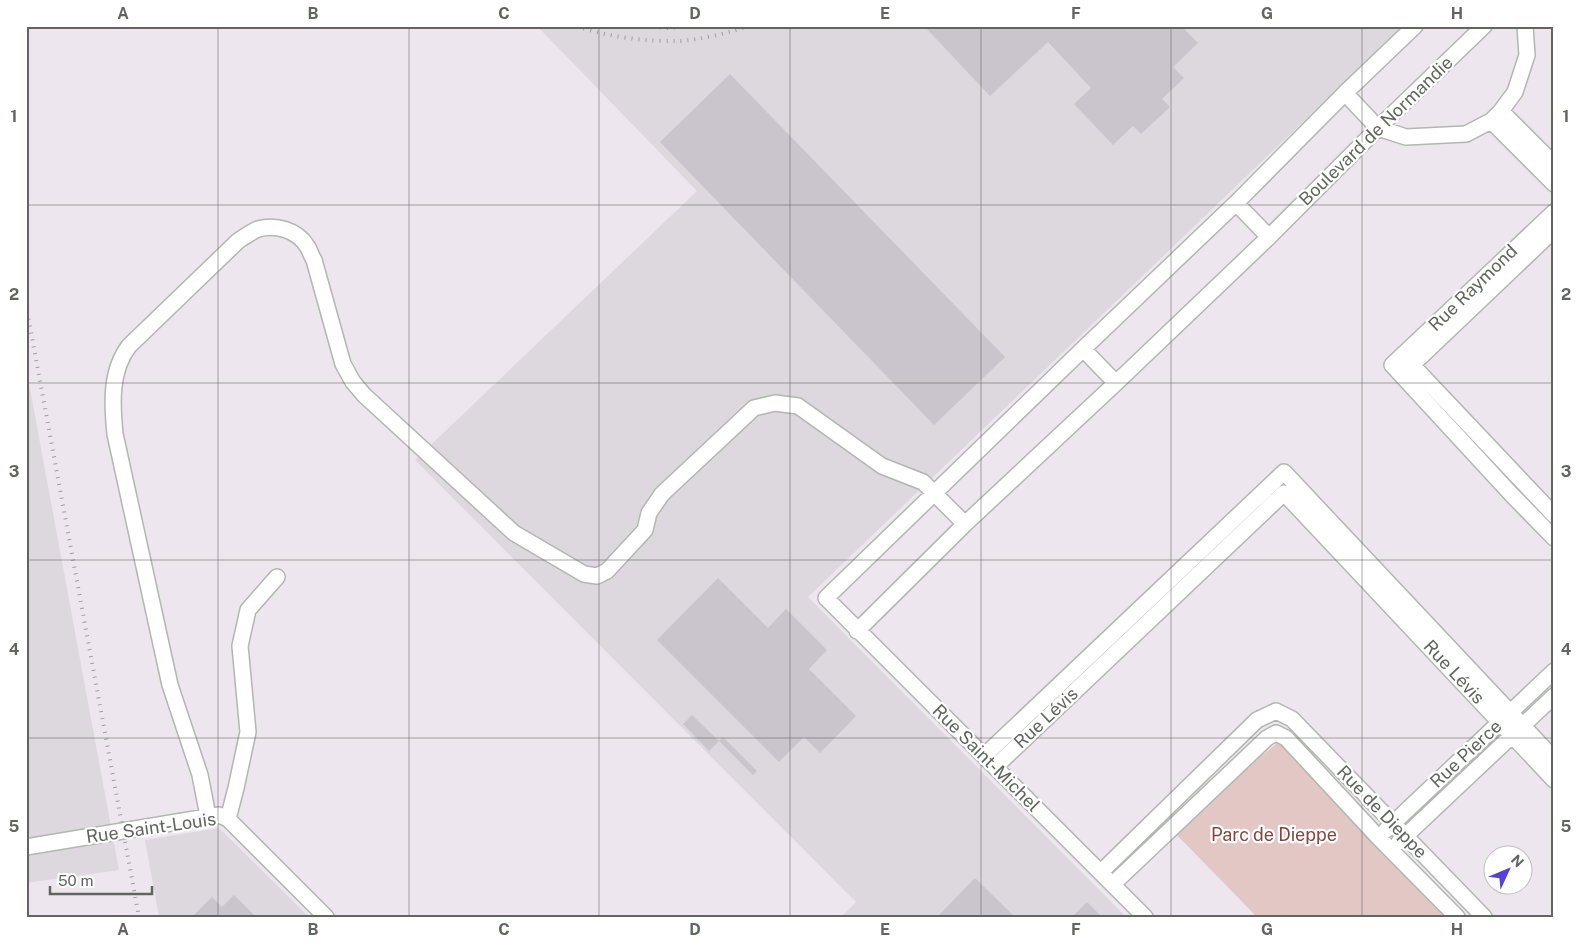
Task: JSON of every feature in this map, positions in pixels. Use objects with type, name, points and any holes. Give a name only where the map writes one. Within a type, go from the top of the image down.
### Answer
[{"type":"street","points":[[934,493],[1236,202],[1415,26]]},
{"type":"street","name":"Boulevard de Normandie","points":[[857,631],[965,524],[1269,237],[1484,26]]},
{"type":"street","points":[[1345,93],[1378,128],[1406,137],[1466,134],[1496,116],[1515,92],[1527,55],[1525,26]]},
{"type":"street","points":[[1496,116],[1554,164]]},
{"type":"street","points":[[1496,116],[1554,184]]},
{"type":"street","points":[[1236,202],[1269,237]]},
{"type":"street","name":"Rue Raymond","points":[[1392,365],[1554,212]]},
{"type":"street","points":[[208,816],[200,775],[170,685],[115,434],[112,407],[115,375],[121,356],[129,346],[238,241],[256,230],[271,227],[287,230],[298,236],[307,246],[314,260],[343,364],[353,382],[364,396],[514,533],[584,574],[597,576],[607,571],[645,530],[649,513],[662,494],[754,408],[775,403],[798,406],[882,466],[923,482],[965,524]]},
{"type":"street","name":"Rue Raymond","points":[[1412,365],[1554,230]]},
{"type":"street","points":[[1083,349],[1116,383]]},
{"type":"street","points":[[1392,365],[1412,365],[1554,515]]},
{"type":"street","points":[[1392,365],[1554,538]]},
{"type":"street","points":[[1284,472],[1284,493]]},
{"type":"street","name":"Rue Lévis","points":[[1136,623],[1284,472],[1399,604],[1505,717],[1554,759]]},
{"type":"street","points":[[1512,494],[1524,483]]},
{"type":"street","name":"Rue Saint-Michel","points":[[934,493],[826,598],[1145,917]]},
{"type":"street","name":"Rue Lévis","points":[[990,761],[1136,623],[1284,493],[1399,604]]},
{"type":"street","points":[[228,818],[248,732],[240,646],[248,610],[277,577]]},
{"type":"street","name":"Rue Pierce","points":[[1378,837],[1554,671]]},
{"type":"street","name":"Rue Pierce","points":[[1391,850],[1554,696]]},
{"type":"street","points":[[1101,872],[1257,720],[1276,711],[1276,734],[1267,738],[1112,884]]},
{"type":"street","name":"Rue de Dieppe","points":[[1276,711],[1292,719],[1484,917]]},
{"type":"street","name":"Rue Lévis","points":[[1518,730],[1554,780]]},
{"type":"street","name":"Rue de Dieppe","points":[[1276,734],[1286,738],[1378,837],[1457,917]]},
{"type":"street","name":"Rue Saint-Louis","points":[[26,847],[219,815],[228,818],[326,917]]},
{"type":"shaded area","points":[[537,26],[1403,26],[808,597],[1126,917],[841,917],[856,902],[415,460],[697,191]]},
{"type":"shaded area","points":[[26,367],[119,870],[26,883]]},
{"type":"shaded area","points":[[219,828],[309,917],[159,917],[145,840]]},
{"type":"green space","name":"Parc de Dieppe","points":[[1280,741],[1452,917],[1257,917],[1171,829]]},
{"type":"building","points":[[924,26],[1181,26],[1198,43],[1173,67],[1184,78],[1162,99],[1170,107],[1141,134],[1133,126],[1113,145],[1074,104],[1091,88],[1048,42],[990,96]]},
{"type":"building","points":[[730,74],[1005,357],[934,425],[660,142]]},
{"type":"building","points":[[718,578],[768,628],[786,609],[827,650],[809,669],[856,716],[820,753],[804,737],[779,762],[657,640]]},
{"type":"building","points":[[692,715],[719,741],[709,751],[683,724]]},
{"type":"building","points":[[723,737],[757,771],[753,775],[719,741]]},
{"type":"building","points":[[975,878],[1015,917],[937,917]]},
{"type":"building","points":[[234,895],[256,917],[192,917],[212,897],[222,907]]},
{"type":"building","points":[[1087,902],[1102,917],[1072,917]]},
{"type":"railway","points":[[577,26],[614,36],[668,41],[705,38],[748,26]]},
{"type":"railway","points":[[632,26],[668,28],[692,26]]},
{"type":"railway","points":[[26,305],[139,917]]}]
